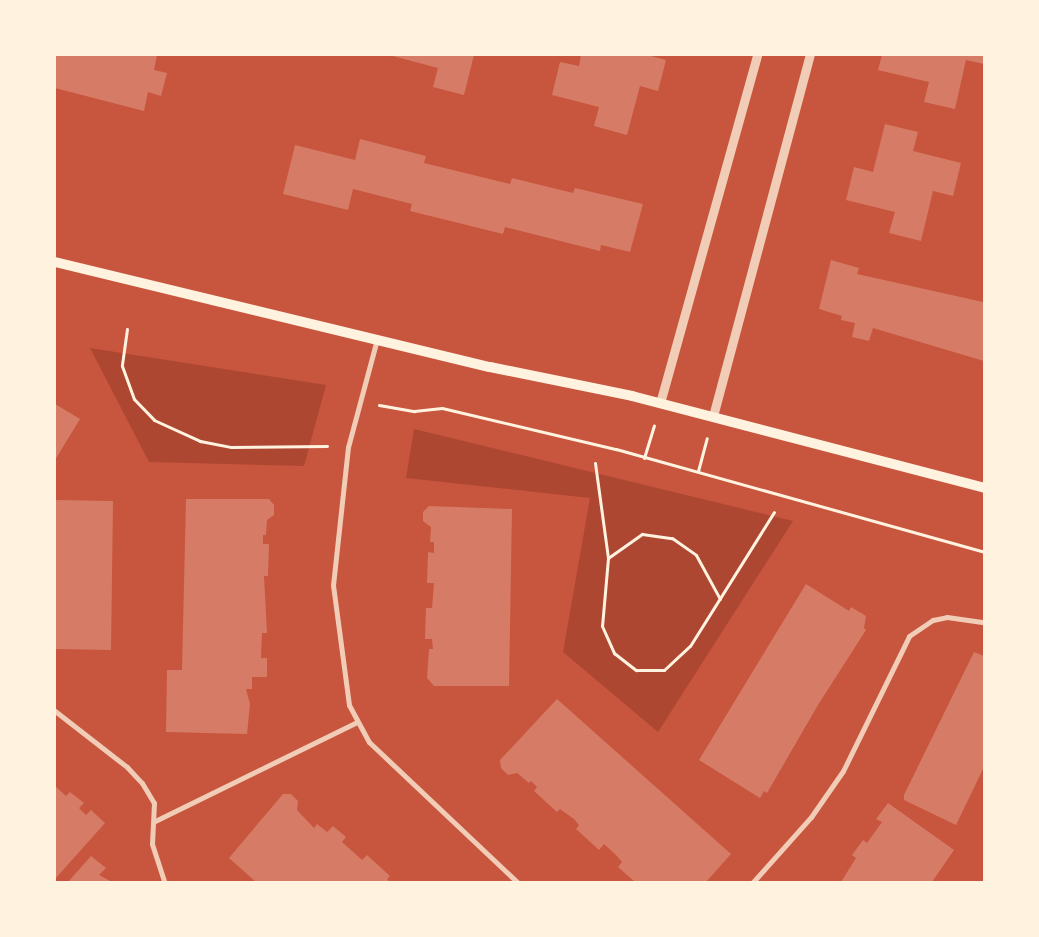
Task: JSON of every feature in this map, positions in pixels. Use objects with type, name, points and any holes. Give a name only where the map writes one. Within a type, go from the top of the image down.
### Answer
[{"type":"main road","points":[[55,262],[377,339],[660,403],[984,488]]},
{"type":"street","points":[[660,403],[756,55]]},
{"type":"street","points":[[713,416],[810,55]]},
{"type":"street","points":[[377,339],[348,446],[332,585],[344,684],[356,722],[369,742],[517,882]]},
{"type":"street","points":[[753,882],[811,817],[843,771],[909,636],[933,620],[946,617],[984,622]]},
{"type":"street","points":[[55,711],[127,767],[142,783],[154,803],[152,844],[164,882]]},
{"type":"street","points":[[154,821],[356,722]]},
{"type":"path","points":[[127,329],[122,366],[134,399],[154,420],[200,441],[231,447],[348,446]]},
{"type":"path","points":[[361,401],[414,411],[442,408],[698,471],[847,516],[984,552]]},
{"type":"path","points":[[644,458],[660,403]]},
{"type":"path","points":[[698,471],[713,416]]},
{"type":"path","points":[[595,463],[608,558],[602,626],[614,653],[636,670],[664,670],[690,646],[774,512]]},
{"type":"path","points":[[608,558],[642,534],[672,538],[696,555],[720,600]]},
{"type":"shaded area","points":[[90,348],[326,385],[304,466],[149,462]]},
{"type":"shaded area","points":[[414,429],[793,521],[658,732],[563,652],[590,498],[406,478]]},
{"type":"building","points":[[55,55],[157,55],[154,70],[167,73],[161,96],[148,92],[144,111],[55,88]]},
{"type":"building","points":[[389,55],[474,55],[464,95],[433,87],[438,68]]},
{"type":"building","points":[[581,55],[647,55],[666,60],[658,91],[640,86],[627,135],[594,126],[599,107],[552,95],[560,62],[579,66]]},
{"type":"building","points":[[882,55],[984,55],[984,64],[966,60],[955,109],[924,102],[929,82],[878,70]]},
{"type":"building","points":[[885,124],[918,132],[913,151],[961,163],[953,196],[933,191],[921,241],[889,233],[895,212],[846,200],[854,167],[873,172]]},
{"type":"building","points":[[360,139],[426,156],[424,163],[510,184],[512,178],[573,193],[575,188],[643,204],[630,252],[601,245],[600,251],[505,227],[503,234],[410,211],[412,204],[353,189],[348,210],[283,194],[295,145],[355,160]]},
{"type":"building","points":[[831,260],[859,268],[857,274],[983,302],[984,361],[873,328],[869,341],[852,337],[855,323],[841,320],[842,316],[819,309]]},
{"type":"building","points":[[55,404],[80,419],[55,460]]},
{"type":"building","points":[[186,499],[269,499],[274,505],[274,515],[267,520],[266,535],[263,535],[263,544],[269,544],[268,576],[264,576],[267,633],[262,633],[261,658],[267,658],[267,677],[252,677],[252,689],[246,689],[250,704],[247,734],[166,732],[167,670],[182,670]]},
{"type":"building","points":[[55,500],[113,501],[111,650],[55,649]]},
{"type":"building","points":[[429,506],[512,509],[509,686],[434,686],[427,678],[429,649],[433,649],[432,639],[425,639],[426,608],[432,608],[434,583],[427,583],[428,552],[434,553],[434,542],[430,542],[431,527],[423,521],[423,512]]},
{"type":"building","points":[[806,584],[849,611],[851,607],[866,616],[864,628],[866,630],[818,705],[767,793],[764,791],[760,798],[699,760]]},
{"type":"building","points":[[974,652],[984,656],[984,767],[956,825],[904,800],[904,795]]},
{"type":"building","points":[[557,699],[731,854],[706,882],[635,882],[618,867],[622,862],[616,855],[604,844],[599,850],[576,829],[579,825],[574,819],[560,809],[557,812],[534,791],[537,787],[531,781],[529,783],[517,773],[508,775],[501,768],[500,760]]},
{"type":"building","points":[[55,786],[66,796],[70,792],[84,803],[79,808],[86,815],[91,810],[105,823],[55,879]]},
{"type":"building","points":[[283,794],[291,794],[298,801],[297,810],[314,828],[317,824],[327,832],[333,826],[346,837],[342,842],[362,860],[367,855],[390,876],[387,879],[390,882],[256,882],[229,858]]},
{"type":"building","points":[[888,803],[954,850],[932,882],[841,882],[856,858],[852,855],[863,840],[867,843],[882,822],[876,819]]},
{"type":"building","points":[[91,856],[106,868],[99,875],[112,882],[68,882]]}]
